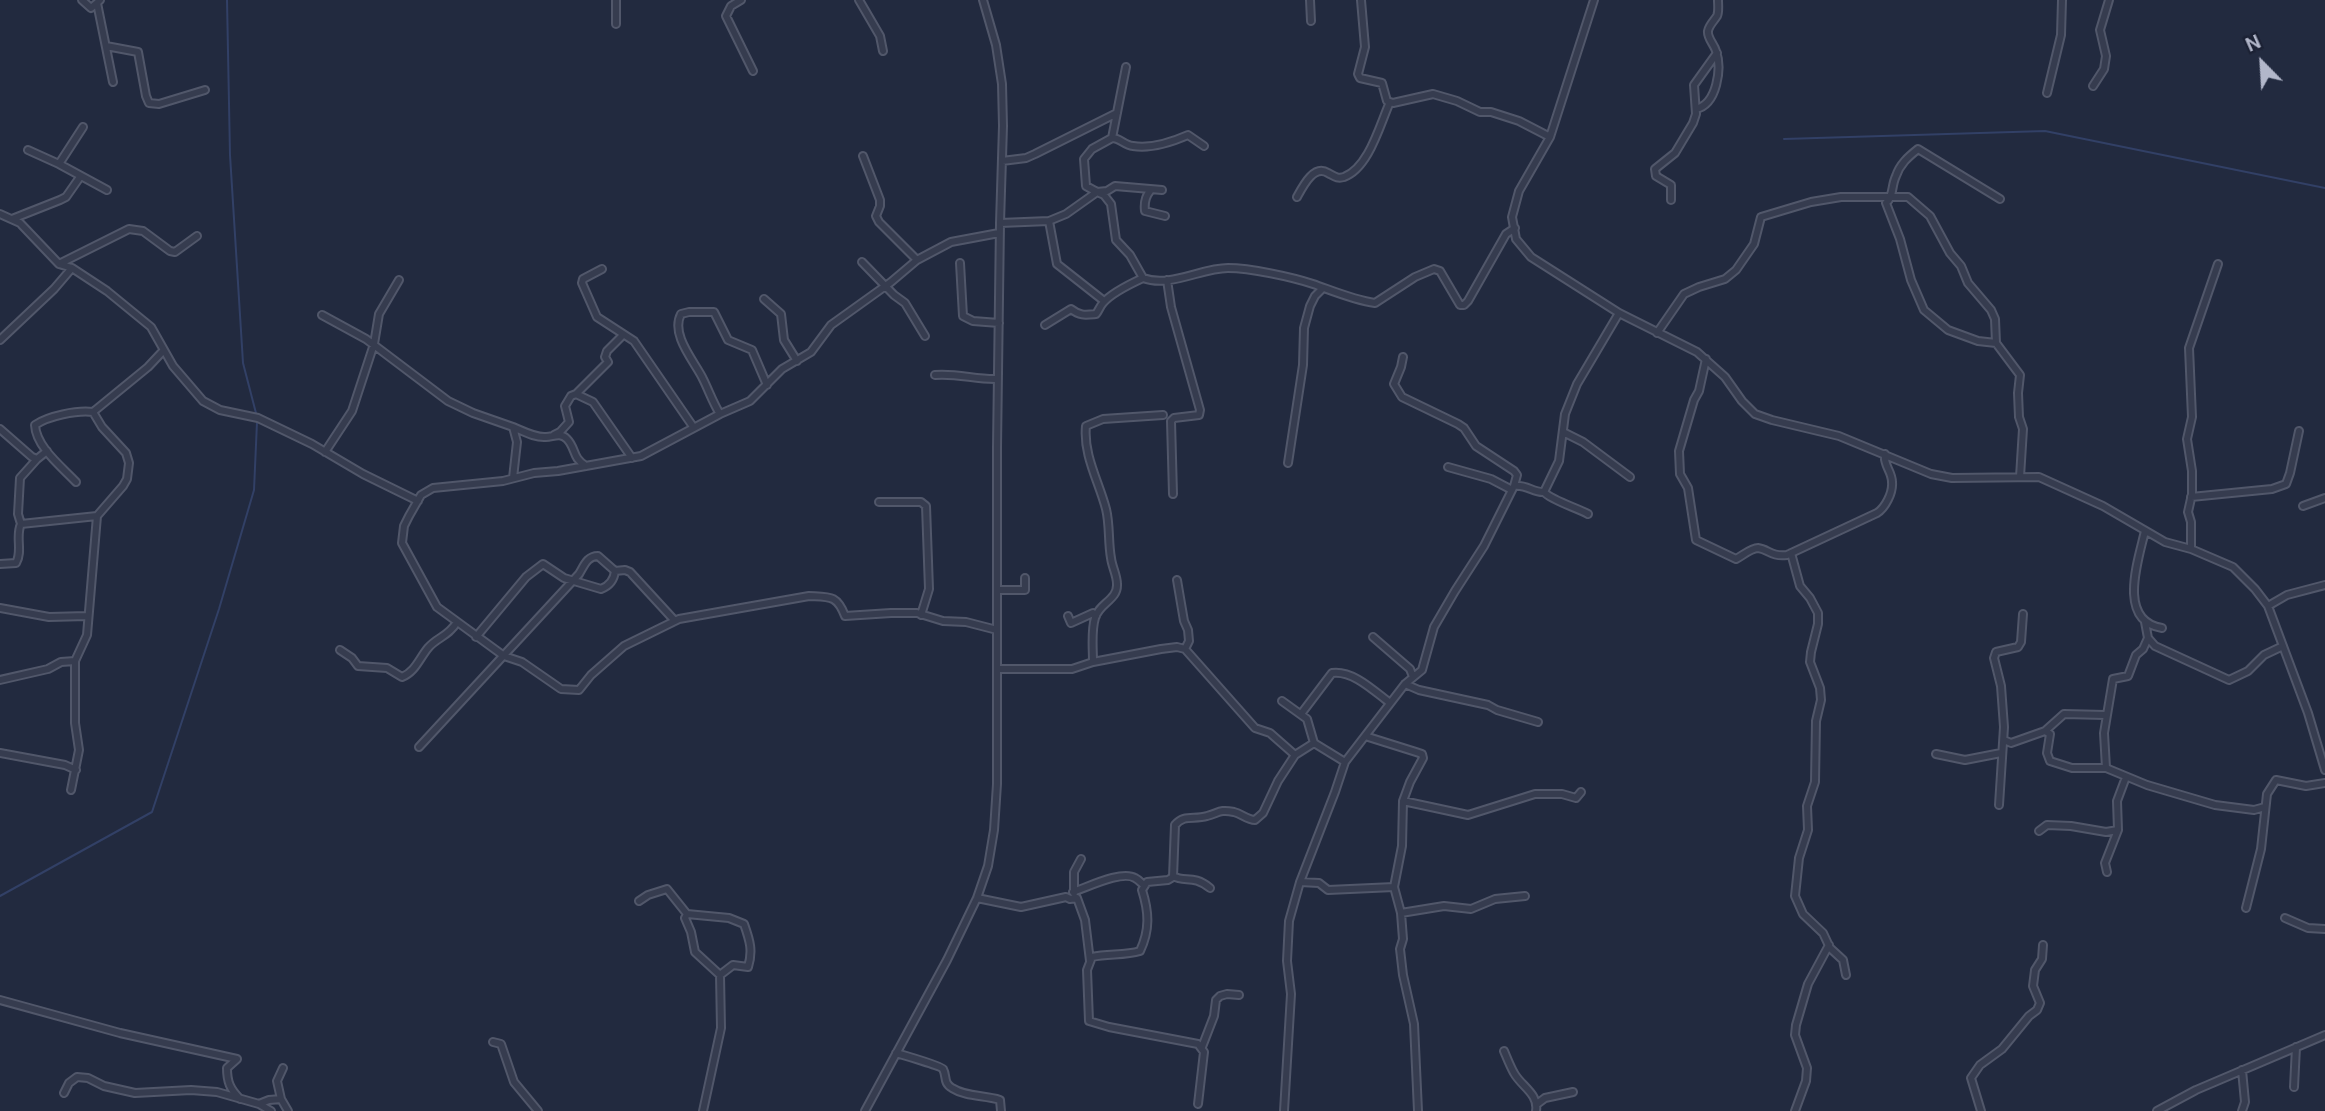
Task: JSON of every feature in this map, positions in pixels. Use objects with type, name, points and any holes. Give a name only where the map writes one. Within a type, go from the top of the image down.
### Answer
[{"type":"street","points":[[82,0],[91,8],[99,1]]},
{"type":"street","points":[[616,0],[616,24]]},
{"type":"street","points":[[741,0],[731,6],[726,16],[753,71]]},
{"type":"street","points":[[859,0],[880,36],[883,51]]},
{"type":"street","points":[[865,1111],[947,960],[977,898],[988,866],[993,830],[997,784],[999,669],[998,379],[1002,84],[996,45],[983,0]]},
{"type":"street","points":[[1310,0],[1311,21]]},
{"type":"street","points":[[1362,0],[1365,47],[1358,74],[1360,78],[1382,83],[1387,101],[1391,103]]},
{"type":"street","points":[[1594,0],[1550,137],[1519,191],[1513,217],[1516,239],[1531,257],[1619,313],[1697,352],[1725,377],[1755,414],[1839,436],[1931,474],[1952,478],[2039,477],[2103,506],[2165,542],[2191,549],[2233,567],[2268,606],[2308,713],[2325,770]]},
{"type":"street","points":[[1696,109],[1702,108],[1715,87],[1719,66],[1708,29],[1718,15],[1718,0]]},
{"type":"street","points":[[2047,93],[2061,35],[2063,0]]},
{"type":"street","points":[[2093,86],[2104,69],[2106,56],[2100,30],[2109,0]]},
{"type":"street","points":[[99,1],[113,82]]},
{"type":"street","points":[[106,46],[138,52],[149,103],[159,104],[205,90]]},
{"type":"street","points":[[1671,200],[1671,185],[1656,176],[1655,169],[1675,153],[1693,122],[1696,109],[1694,85],[1717,54]]},
{"type":"street","points":[[1112,138],[1126,67]]},
{"type":"street","points":[[1391,103],[1433,94],[1480,113],[1491,112],[1519,121],[1550,137]]},
{"type":"street","points":[[1297,197],[1310,177],[1318,171],[1325,171],[1339,178],[1354,170],[1377,136],[1391,103]]},
{"type":"street","points":[[1002,161],[1026,158],[1117,113]]},
{"type":"street","points":[[59,164],[83,127]]},
{"type":"street","points":[[1204,146],[1188,135],[1170,143],[1133,146],[1118,138],[1112,138],[1092,149],[1084,159],[1086,186],[1104,195],[1111,204],[1114,236],[1147,280],[1167,280],[1226,268],[1278,276],[1375,303],[1434,269],[1440,271],[1460,305],[1464,305],[1506,234],[1515,228]]},
{"type":"street","points":[[1996,343],[1978,341],[1948,330],[1924,310],[1911,280],[1900,239],[1886,203],[1891,198],[1895,177],[1906,158],[1918,149],[2000,200]]},
{"type":"street","points":[[28,150],[107,190]]},
{"type":"street","points":[[863,156],[880,200],[876,216],[879,222],[917,260]]},
{"type":"street","points":[[12,219],[66,197],[80,177]]},
{"type":"street","points":[[1000,223],[1049,221],[1066,214],[1097,192],[1107,191],[1115,186],[1162,191]]},
{"type":"street","points":[[1150,191],[1144,204],[1145,211],[1164,216]]},
{"type":"street","points":[[1657,333],[1684,294],[1725,279],[1736,270],[1754,244],[1760,217],[1811,202],[1841,197],[1908,197],[1930,216],[1950,253],[1961,266],[1968,283],[1992,310],[1996,343],[2020,375],[2018,405],[2023,429],[2020,478]]},
{"type":"street","points":[[0,214],[20,223],[59,264],[72,268],[135,312],[151,327],[173,366],[203,401],[220,410],[258,418],[418,501]]},
{"type":"street","points":[[1049,221],[1057,264],[1104,301]]},
{"type":"street","points":[[59,264],[129,229],[143,231],[175,252],[197,236]]},
{"type":"street","points":[[997,630],[921,615],[891,613],[845,616],[840,603],[831,597],[809,596],[675,621],[624,646],[591,675],[579,690],[561,689],[522,662],[504,656],[437,607],[402,543],[404,526],[426,490],[586,467],[632,458],[654,450],[750,401],[782,369],[811,352],[831,325],[917,260],[951,242],[999,233]]},
{"type":"street","points":[[862,262],[905,303],[925,336]]},
{"type":"street","points":[[960,263],[963,316],[973,321],[999,323]]},
{"type":"street","points":[[2191,549],[2191,522],[2188,512],[2192,471],[2187,439],[2192,417],[2189,348],[2218,264]]},
{"type":"street","points":[[0,340],[54,289],[72,268]]},
{"type":"street","points":[[602,269],[583,279],[583,288],[597,317],[634,341],[694,428]]},
{"type":"street","points":[[1045,325],[1070,309],[1083,316],[1096,314],[1104,301],[1143,278]]},
{"type":"street","points":[[325,452],[352,411],[373,344],[379,314],[399,280]]},
{"type":"street","points":[[1167,280],[1171,307],[1200,410],[1199,415],[1174,418],[1171,421],[1173,494]]},
{"type":"street","points":[[1288,463],[1303,365],[1304,328],[1310,306],[1323,288]]},
{"type":"street","points":[[764,299],[781,314],[784,340],[797,361]]},
{"type":"street","points":[[720,414],[703,378],[684,350],[678,323],[681,314],[714,312],[728,340],[752,350],[767,385]]},
{"type":"street","points":[[1545,492],[1559,461],[1565,414],[1577,384],[1619,313]]},
{"type":"street","points":[[322,315],[373,344],[448,401],[473,413],[548,438],[569,422],[565,406],[571,396],[608,362],[605,357],[607,351],[623,334]]},
{"type":"street","points":[[76,482],[47,451],[35,425],[65,414],[93,412],[148,367],[163,351]]},
{"type":"street","points":[[1284,1111],[1291,994],[1287,961],[1289,921],[1300,882],[1345,762],[1405,684],[1422,670],[1434,627],[1484,546],[1517,475],[1476,446],[1464,428],[1420,408],[1398,393],[1394,384],[1403,358]]},
{"type":"street","points":[[1706,359],[1699,391],[1679,451],[1680,474],[1688,488],[1696,540],[1726,556],[1736,559],[1758,548],[1779,556],[1791,553],[1882,510],[1892,481],[1884,460],[1885,454]]},
{"type":"street","points":[[936,375],[998,379]]},
{"type":"street","points":[[576,394],[593,402],[632,458]]},
{"type":"street","points":[[71,790],[79,750],[75,723],[75,661],[87,635],[97,516],[123,486],[127,479],[129,463],[126,453],[102,427],[93,412]]},
{"type":"street","points":[[1093,662],[1096,616],[1114,597],[1117,581],[1111,558],[1107,512],[1088,454],[1086,426],[1104,419],[1163,415]]},
{"type":"street","points":[[513,427],[517,442],[513,478]]},
{"type":"street","points":[[0,429],[37,459]]},
{"type":"street","points":[[2191,497],[2272,489],[2286,484],[2299,431]]},
{"type":"street","points":[[1563,432],[1583,442],[1630,477]]},
{"type":"street","points":[[554,435],[568,440],[577,461],[586,467]]},
{"type":"street","points":[[0,564],[16,563],[19,558],[20,478],[47,451]]},
{"type":"street","points":[[1448,467],[1513,488],[1522,485],[1540,493],[1545,492]]},
{"type":"street","points":[[1545,492],[1549,498],[1588,514]]},
{"type":"street","points":[[2303,506],[2325,498]]},
{"type":"street","points":[[879,502],[921,502],[926,506],[929,589],[921,615]]},
{"type":"street","points":[[21,524],[97,516]]},
{"type":"street","points":[[2145,531],[2133,585],[2133,598],[2145,622],[2148,638],[2155,646],[2229,680],[2248,671],[2264,655],[2283,646]]},
{"type":"street","points":[[1791,553],[1800,586],[1818,613],[1810,662],[1821,700],[1816,721],[1815,782],[1807,806],[1808,830],[1799,858],[1795,896],[1803,914],[1823,933],[1836,956],[1843,960],[1846,975]]},
{"type":"street","points":[[419,747],[573,580],[588,559],[598,555],[615,572]]},
{"type":"street","points":[[476,637],[526,577],[543,564],[564,578],[601,589],[606,587],[615,572]]},
{"type":"street","points":[[615,572],[630,572],[675,621]]},
{"type":"street","points":[[998,590],[1025,590],[1025,578]]},
{"type":"street","points":[[1177,580],[1188,630],[1189,641],[1185,649]]},
{"type":"street","points":[[2268,606],[2287,595],[2325,585]]},
{"type":"street","points":[[0,608],[49,617],[87,616]]},
{"type":"street","points":[[1068,616],[1071,623],[1093,613],[1096,616]]},
{"type":"street","points":[[1999,805],[2004,740],[2001,686],[1994,658],[1996,652],[2018,647],[2021,642],[2023,614]]},
{"type":"street","points":[[340,650],[358,666],[387,668],[405,677],[421,662],[428,648],[451,632],[457,622]]},
{"type":"street","points":[[2145,622],[2152,627],[2162,628]]},
{"type":"street","points":[[1373,637],[1410,669],[1413,677]]},
{"type":"street","points":[[2106,768],[2103,748],[2105,715],[2113,679],[2129,676],[2136,655],[2143,649],[2148,638]]},
{"type":"street","points":[[999,669],[1072,669],[1093,662],[1161,649],[1185,649],[1255,728],[1270,733],[1295,755]]},
{"type":"street","points":[[0,680],[48,669],[61,662],[75,661]]},
{"type":"street","points":[[1301,714],[1332,673],[1339,672],[1348,673],[1390,704]]},
{"type":"street","points":[[1405,684],[1419,690],[1488,705],[1538,722]]},
{"type":"street","points":[[1282,701],[1307,719],[1314,743],[1345,762]]},
{"type":"street","points":[[2004,740],[2011,743],[2045,731],[2064,714],[2105,715]]},
{"type":"street","points":[[2045,731],[2050,734],[2047,753],[2050,761],[2072,768],[2106,768],[2215,806],[2254,810],[2265,807]]},
{"type":"street","points":[[1365,736],[1422,754],[1421,764],[1403,801],[1402,846],[1394,887],[1401,913],[1403,939],[1400,949],[1403,975],[1414,1024],[1418,1111]]},
{"type":"street","points":[[1198,1104],[1204,1052],[1202,1047],[1089,1021],[1087,970],[1092,957],[1140,951],[1146,937],[1149,912],[1142,891],[1147,882],[1168,880],[1173,876],[1175,825],[1178,821],[1205,817],[1216,811],[1238,813],[1246,819],[1255,820],[1263,813],[1278,781],[1295,755],[1314,743]]},
{"type":"street","points":[[0,753],[65,765],[76,770]]},
{"type":"street","points":[[1936,754],[1965,760],[2001,753]]},
{"type":"street","points":[[2107,872],[2105,863],[2118,830],[2117,801],[2126,777]]},
{"type":"street","points":[[2246,908],[2261,849],[2266,794],[2276,780],[2306,786],[2325,783]]},
{"type":"street","points":[[1403,801],[1468,815],[1535,794],[1562,794],[1576,798],[1581,792]]},
{"type":"street","points":[[2039,831],[2047,825],[2106,832],[2118,830]]},
{"type":"street","points":[[1081,859],[1074,872],[1075,895],[1085,920],[1090,961]]},
{"type":"street","points":[[1173,876],[1177,879],[1195,879],[1210,888]]},
{"type":"street","points":[[977,898],[1021,907],[1066,897],[1070,899],[1112,877],[1130,877],[1144,885]]},
{"type":"street","points":[[1300,882],[1319,883],[1328,890],[1394,887]]},
{"type":"street","points":[[639,901],[667,889],[687,914],[729,918],[744,924],[752,952],[748,967],[733,965],[720,975]]},
{"type":"street","points":[[1401,913],[1444,906],[1471,909],[1495,899],[1525,897]]},
{"type":"street","points":[[687,914],[685,918],[695,952],[720,975],[721,1028],[703,1111]]},
{"type":"street","points":[[2285,918],[2308,928],[2325,929]]},
{"type":"street","points":[[1795,1111],[1806,1081],[1807,1068],[1794,1035],[1796,1025],[1808,984],[1829,945]]},
{"type":"street","points":[[1981,1111],[1971,1078],[1980,1065],[2002,1049],[2037,1010],[2040,1003],[2033,986],[2035,970],[2042,959],[2043,945]]},
{"type":"street","points":[[1202,1047],[1214,1016],[1216,1000],[1227,994],[1239,995]]},
{"type":"street","points":[[0,1000],[120,1033],[237,1059],[227,1068],[227,1074],[230,1089],[240,1099]]},
{"type":"street","points":[[2157,1111],[2196,1090],[2325,1035]]},
{"type":"street","points":[[493,1042],[501,1044],[514,1082],[538,1111]]},
{"type":"street","points":[[2294,1087],[2296,1046]]},
{"type":"street","points":[[1504,1051],[1513,1072],[1533,1095],[1536,1107]]},
{"type":"street","points":[[897,1053],[939,1066],[943,1069],[947,1084],[953,1089],[1000,1100],[1001,1111]]},
{"type":"street","points":[[283,1068],[277,1081],[281,1099],[288,1111]]},
{"type":"street","points":[[2242,1070],[2245,1102],[2242,1111]]},
{"type":"street","points":[[64,1093],[76,1077],[88,1078],[104,1086],[135,1093],[191,1090],[217,1093],[259,1104],[271,1111]]},
{"type":"street","points":[[1536,1107],[1545,1098],[1573,1092]]},
{"type":"street","points":[[259,1104],[281,1099]]},
{"type":"waterway","points":[[227,0],[230,155],[243,363],[257,417]]},
{"type":"waterway","points":[[1784,139],[2045,131],[2325,188]]},
{"type":"waterway","points":[[0,896],[152,812],[219,609],[254,490],[257,422]]}]
